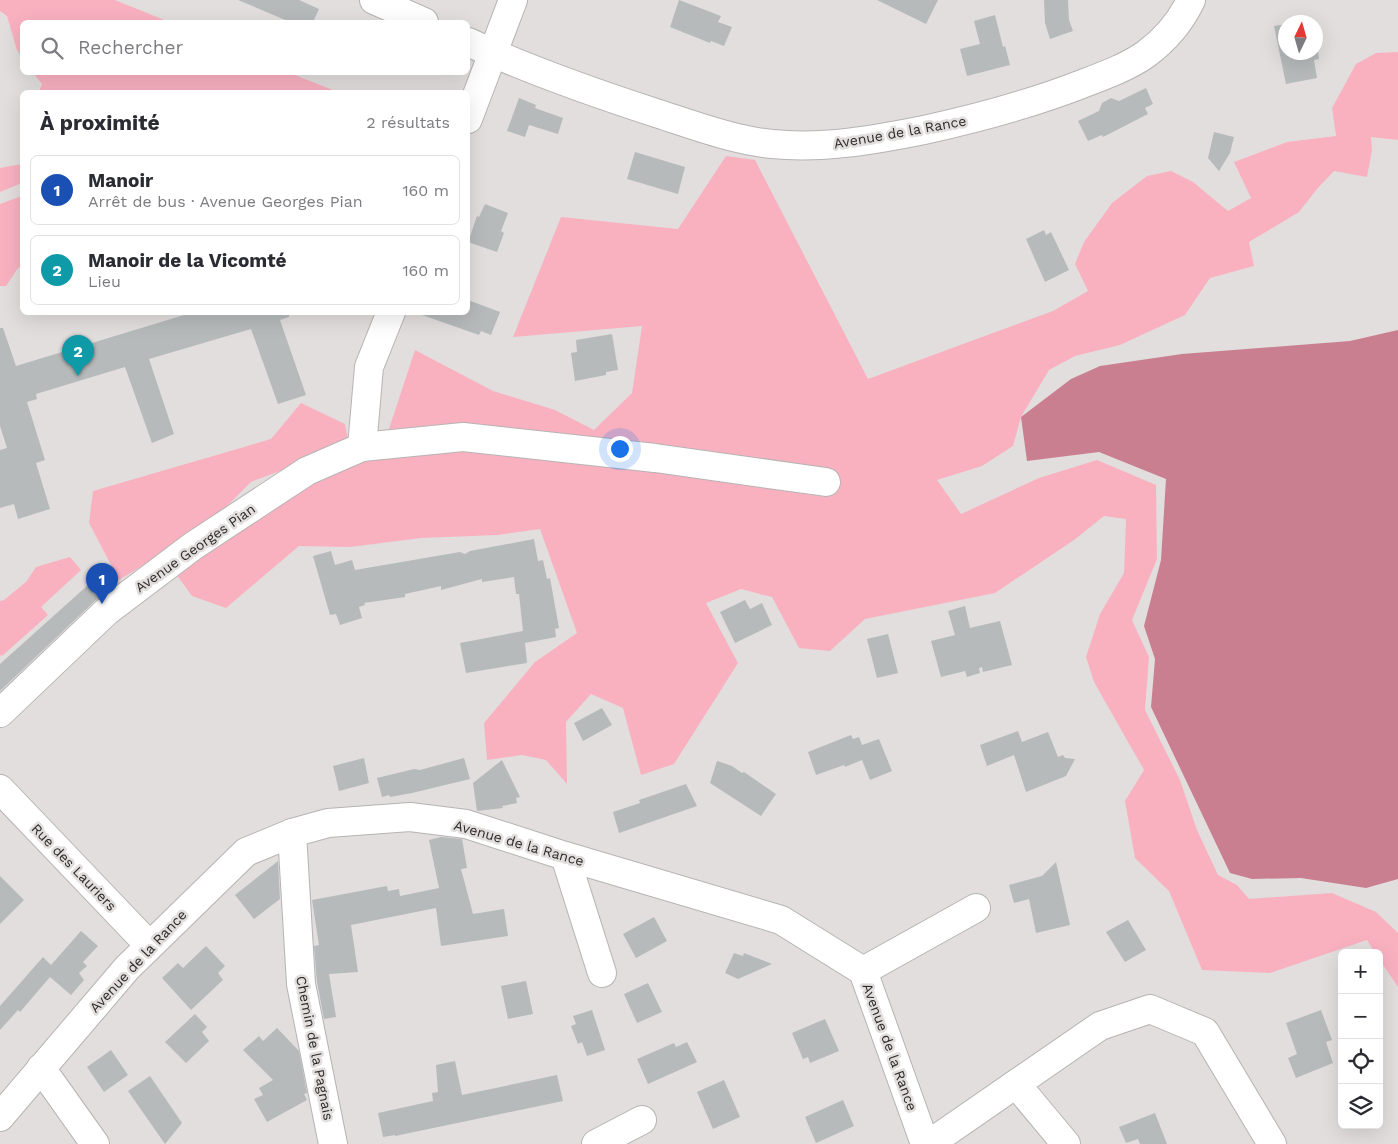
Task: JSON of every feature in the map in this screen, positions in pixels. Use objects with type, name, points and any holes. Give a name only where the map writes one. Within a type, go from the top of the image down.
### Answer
[{"type":"street","points":[[374,0],[419,20]]},
{"type":"street","points":[[470,114],[513,0]]},
{"type":"street","name":"Avenue de la Rance","points":[[470,43],[493,54],[619,101],[726,136],[772,144],[816,146],[861,142],[968,120],[1029,104],[1069,90],[1109,74],[1145,54],[1169,33],[1191,0]]},
{"type":"street","points":[[362,447],[369,367],[390,315]]},
{"type":"street","name":"Avenue Georges Pian","points":[[0,713],[107,611],[193,546],[307,470],[362,447],[462,437],[655,458],[826,482]]},
{"type":"street","name":"Rue des Lauriers","points":[[0,789],[149,945]]},
{"type":"street","name":"Avenue de la Rance","points":[[0,1117],[127,968],[246,852],[292,833],[328,823],[410,817],[466,824],[565,856],[781,920],[863,971],[925,1144]]},
{"type":"street","name":"Chemin de la Pagnais","points":[[292,833],[301,984],[333,1144]]},
{"type":"street","points":[[565,856],[602,973]]},
{"type":"street","points":[[863,971],[976,908]]},
{"type":"street","points":[[929,1144],[1100,1026],[1150,1009],[1205,1032],[1272,1144]]},
{"type":"street","points":[[41,1068],[94,1144]]},
{"type":"street","points":[[1016,1084],[1066,1144]]},
{"type":"street","points":[[596,1144],[642,1120]]},
{"type":"shaded area","points":[[0,0],[115,0],[164,20],[20,20],[20,55],[7,16],[0,11]]},
{"type":"shaded area","points":[[1398,52],[1398,140],[1371,137],[1372,150],[1367,177],[1334,171],[1299,212],[1249,242],[1254,266],[1210,278],[1185,315],[1120,345],[1075,356],[1049,370],[1021,417],[1013,446],[982,466],[937,480],[961,514],[1039,478],[1097,460],[1156,485],[1157,559],[1132,620],[1149,657],[1145,710],[1180,780],[1197,830],[1218,875],[1237,885],[1249,899],[1332,893],[1376,912],[1398,933],[1398,987],[1383,965],[1383,949],[1373,949],[1367,940],[1270,973],[1202,970],[1169,891],[1135,858],[1125,801],[1144,770],[1094,682],[1086,657],[1100,614],[1124,573],[1126,519],[1104,516],[1074,540],[995,593],[865,619],[830,651],[799,648],[772,597],[741,589],[706,603],[738,663],[674,764],[641,775],[623,708],[591,694],[566,722],[567,784],[546,760],[522,755],[487,760],[484,723],[535,662],[577,633],[540,529],[498,535],[421,538],[350,547],[299,546],[226,608],[192,596],[176,574],[388,432],[415,350],[493,391],[555,410],[594,430],[632,393],[642,326],[513,337],[561,217],[678,229],[726,156],[755,160],[868,379],[1053,311],[1088,291],[1075,264],[1084,242],[1112,203],[1147,176],[1171,171],[1193,182],[1228,211],[1251,198],[1234,162],[1287,142],[1336,136],[1332,108],[1356,64],[1376,53]]},
{"type":"shaded area","points":[[35,75],[295,75],[333,90],[40,90],[42,84]]},
{"type":"shaded area","points":[[20,164],[20,184],[0,192],[0,168]]},
{"type":"shaded area","points":[[20,197],[20,268],[6,286],[0,286],[0,204]]},
{"type":"shaded area","points":[[1398,330],[1398,879],[1366,888],[1301,878],[1252,879],[1230,873],[1151,707],[1155,659],[1144,626],[1161,560],[1166,479],[1099,452],[1027,461],[1021,417],[1071,379],[1100,366],[1182,354],[1350,341]]},
{"type":"shaded area","points":[[301,403],[345,424],[349,445],[251,482],[208,525],[119,580],[89,523],[93,491],[271,439]]},
{"type":"shaded area","points":[[70,557],[81,570],[41,607],[48,615],[2,656],[0,655],[0,601],[4,600],[26,582],[36,567]]},
{"type":"building","points":[[238,0],[299,0],[319,9],[314,20],[285,20]]},
{"type":"building","points":[[679,0],[721,16],[718,22],[732,27],[724,46],[711,41],[710,43],[670,27]]},
{"type":"building","points":[[877,0],[938,0],[926,24]]},
{"type":"building","points":[[1044,0],[1068,0],[1069,20],[1073,31],[1050,39],[1045,23]]},
{"type":"building","points":[[995,15],[1003,47],[1005,46],[1010,65],[967,76],[960,49],[980,44],[974,21]]},
{"type":"building","points":[[1278,25],[1278,45],[1274,26]]},
{"type":"building","points":[[1281,60],[1314,60],[1317,78],[1286,84]]},
{"type":"building","points":[[1146,88],[1153,104],[1145,108],[1148,114],[1103,137],[1102,135],[1088,141],[1078,121],[1099,111],[1102,103],[1111,98],[1119,101]]},
{"type":"building","points":[[519,98],[536,105],[535,108],[563,118],[558,134],[529,125],[525,137],[507,131]]},
{"type":"building","points":[[1214,132],[1234,137],[1230,153],[1219,171],[1208,158]]},
{"type":"building","points":[[635,152],[685,167],[678,194],[627,179]]},
{"type":"building","points":[[485,204],[508,213],[501,231],[504,233],[497,252],[470,243],[470,236],[477,216],[479,217]]},
{"type":"building","points":[[1044,230],[1046,235],[1051,232],[1069,270],[1045,282],[1026,239]]},
{"type":"building","points":[[470,301],[500,312],[491,335],[481,331],[479,335],[422,315],[470,315]]},
{"type":"building","points":[[184,315],[289,315],[289,317],[280,320],[306,395],[278,404],[251,329],[149,359],[174,434],[152,443],[125,367],[36,394],[37,399],[27,402],[45,460],[36,463],[50,509],[18,519],[14,504],[0,508],[0,450],[7,448],[0,426],[0,328],[3,328],[16,366]]},
{"type":"building","points":[[612,334],[618,370],[606,372],[606,375],[575,381],[571,353],[577,352],[576,340]]},
{"type":"building","points":[[534,539],[538,561],[543,560],[547,579],[550,578],[559,628],[555,629],[556,637],[525,643],[527,663],[466,673],[460,643],[523,631],[519,594],[516,594],[514,577],[482,582],[482,579],[441,590],[441,586],[405,594],[405,597],[364,603],[365,605],[359,607],[362,618],[340,625],[336,614],[330,615],[313,556],[331,551],[335,565],[352,560],[355,570],[460,552],[465,554],[470,551]]},
{"type":"building","points":[[88,585],[99,597],[0,691],[0,664]]},
{"type":"building","points":[[745,600],[750,609],[762,603],[772,625],[735,643],[720,612]]},
{"type":"building","points":[[965,606],[970,628],[1000,621],[1012,665],[983,672],[982,667],[979,668],[980,673],[967,677],[965,671],[941,677],[931,641],[955,635],[948,611]]},
{"type":"building","points":[[888,634],[898,673],[877,678],[867,639]]},
{"type":"building","points":[[602,708],[612,725],[583,741],[574,723]]},
{"type":"building","points":[[1018,731],[1022,742],[1048,732],[1058,757],[1063,755],[1065,758],[1075,759],[1066,776],[1026,792],[1014,755],[987,766],[980,745]]},
{"type":"building","points":[[851,735],[853,739],[859,737],[862,745],[879,739],[892,771],[870,780],[862,760],[816,775],[808,752]]},
{"type":"building","points":[[364,758],[369,783],[339,791],[333,766]]},
{"type":"building","points":[[464,758],[470,779],[412,793],[382,797],[377,778],[414,769],[420,770]]},
{"type":"building","points":[[502,760],[520,797],[516,798],[517,803],[502,806],[503,808],[477,811],[473,783]]},
{"type":"building","points":[[717,761],[732,766],[742,773],[744,772],[776,794],[761,816],[710,783]]},
{"type":"building","points":[[686,784],[697,806],[619,833],[613,812],[640,803],[639,800]]},
{"type":"building","points":[[441,837],[462,839],[467,868],[461,869],[473,914],[504,909],[508,936],[441,946],[436,908],[351,925],[358,972],[329,974],[336,1017],[324,1019],[317,982],[314,946],[319,945],[312,900],[387,886],[388,891],[399,889],[400,896],[439,888],[429,840]]},
{"type":"building","points":[[278,861],[280,899],[254,919],[235,895]]},
{"type":"building","points":[[1056,862],[1070,925],[1036,933],[1029,899],[1014,903],[1009,885],[1042,876]]},
{"type":"building","points":[[0,876],[24,900],[0,924]]},
{"type":"building","points":[[654,917],[667,941],[636,958],[623,934]]},
{"type":"building","points":[[1128,920],[1146,950],[1125,962],[1106,932]]},
{"type":"building","points":[[81,931],[98,946],[83,962],[87,966],[79,973],[84,980],[71,995],[50,977],[20,1012],[18,1010],[0,1030],[0,1006],[43,957],[51,965]]},
{"type":"building","points":[[206,946],[225,966],[218,973],[223,980],[191,1010],[162,978],[178,963],[183,968]]},
{"type":"building","points":[[734,953],[743,956],[744,953],[772,964],[738,979],[725,973]]},
{"type":"building","points":[[526,981],[533,1014],[508,1019],[501,986]]},
{"type":"building","points":[[648,983],[662,1012],[637,1023],[624,994]]},
{"type":"building","points":[[592,1010],[605,1050],[587,1056],[582,1042],[578,1044],[571,1026],[576,1024],[573,1016]]},
{"type":"building","points":[[1321,1010],[1332,1040],[1326,1042],[1333,1063],[1296,1078],[1288,1058],[1297,1054],[1286,1023]]},
{"type":"building","points":[[195,1014],[207,1027],[202,1032],[209,1041],[186,1063],[165,1042]]},
{"type":"building","points":[[825,1019],[839,1051],[810,1063],[808,1057],[803,1059],[792,1033]]},
{"type":"building","points":[[277,1028],[299,1051],[307,1093],[304,1094],[307,1100],[267,1122],[254,1099],[263,1095],[259,1088],[273,1080],[243,1050],[259,1036],[263,1041]]},
{"type":"building","points":[[687,1042],[697,1062],[648,1084],[637,1059],[674,1043],[676,1047]]},
{"type":"building","points":[[111,1050],[128,1075],[104,1092],[87,1067]]},
{"type":"building","points":[[455,1061],[462,1095],[557,1075],[563,1101],[383,1137],[378,1113],[433,1101],[432,1093],[438,1092],[436,1065]]},
{"type":"building","points":[[150,1076],[182,1123],[165,1144],[128,1091]]},
{"type":"building","points":[[724,1080],[740,1117],[713,1129],[697,1092]]},
{"type":"building","points":[[843,1100],[854,1126],[816,1143],[805,1117]]},
{"type":"building","points":[[1155,1113],[1167,1144],[1140,1144],[1138,1139],[1126,1143],[1119,1127]]},
{"type":"place","name":"Manoir de la Vicomté","points":[[78,376]]},
{"type":"place","name":"Manoir","points":[[102,604]]}]
